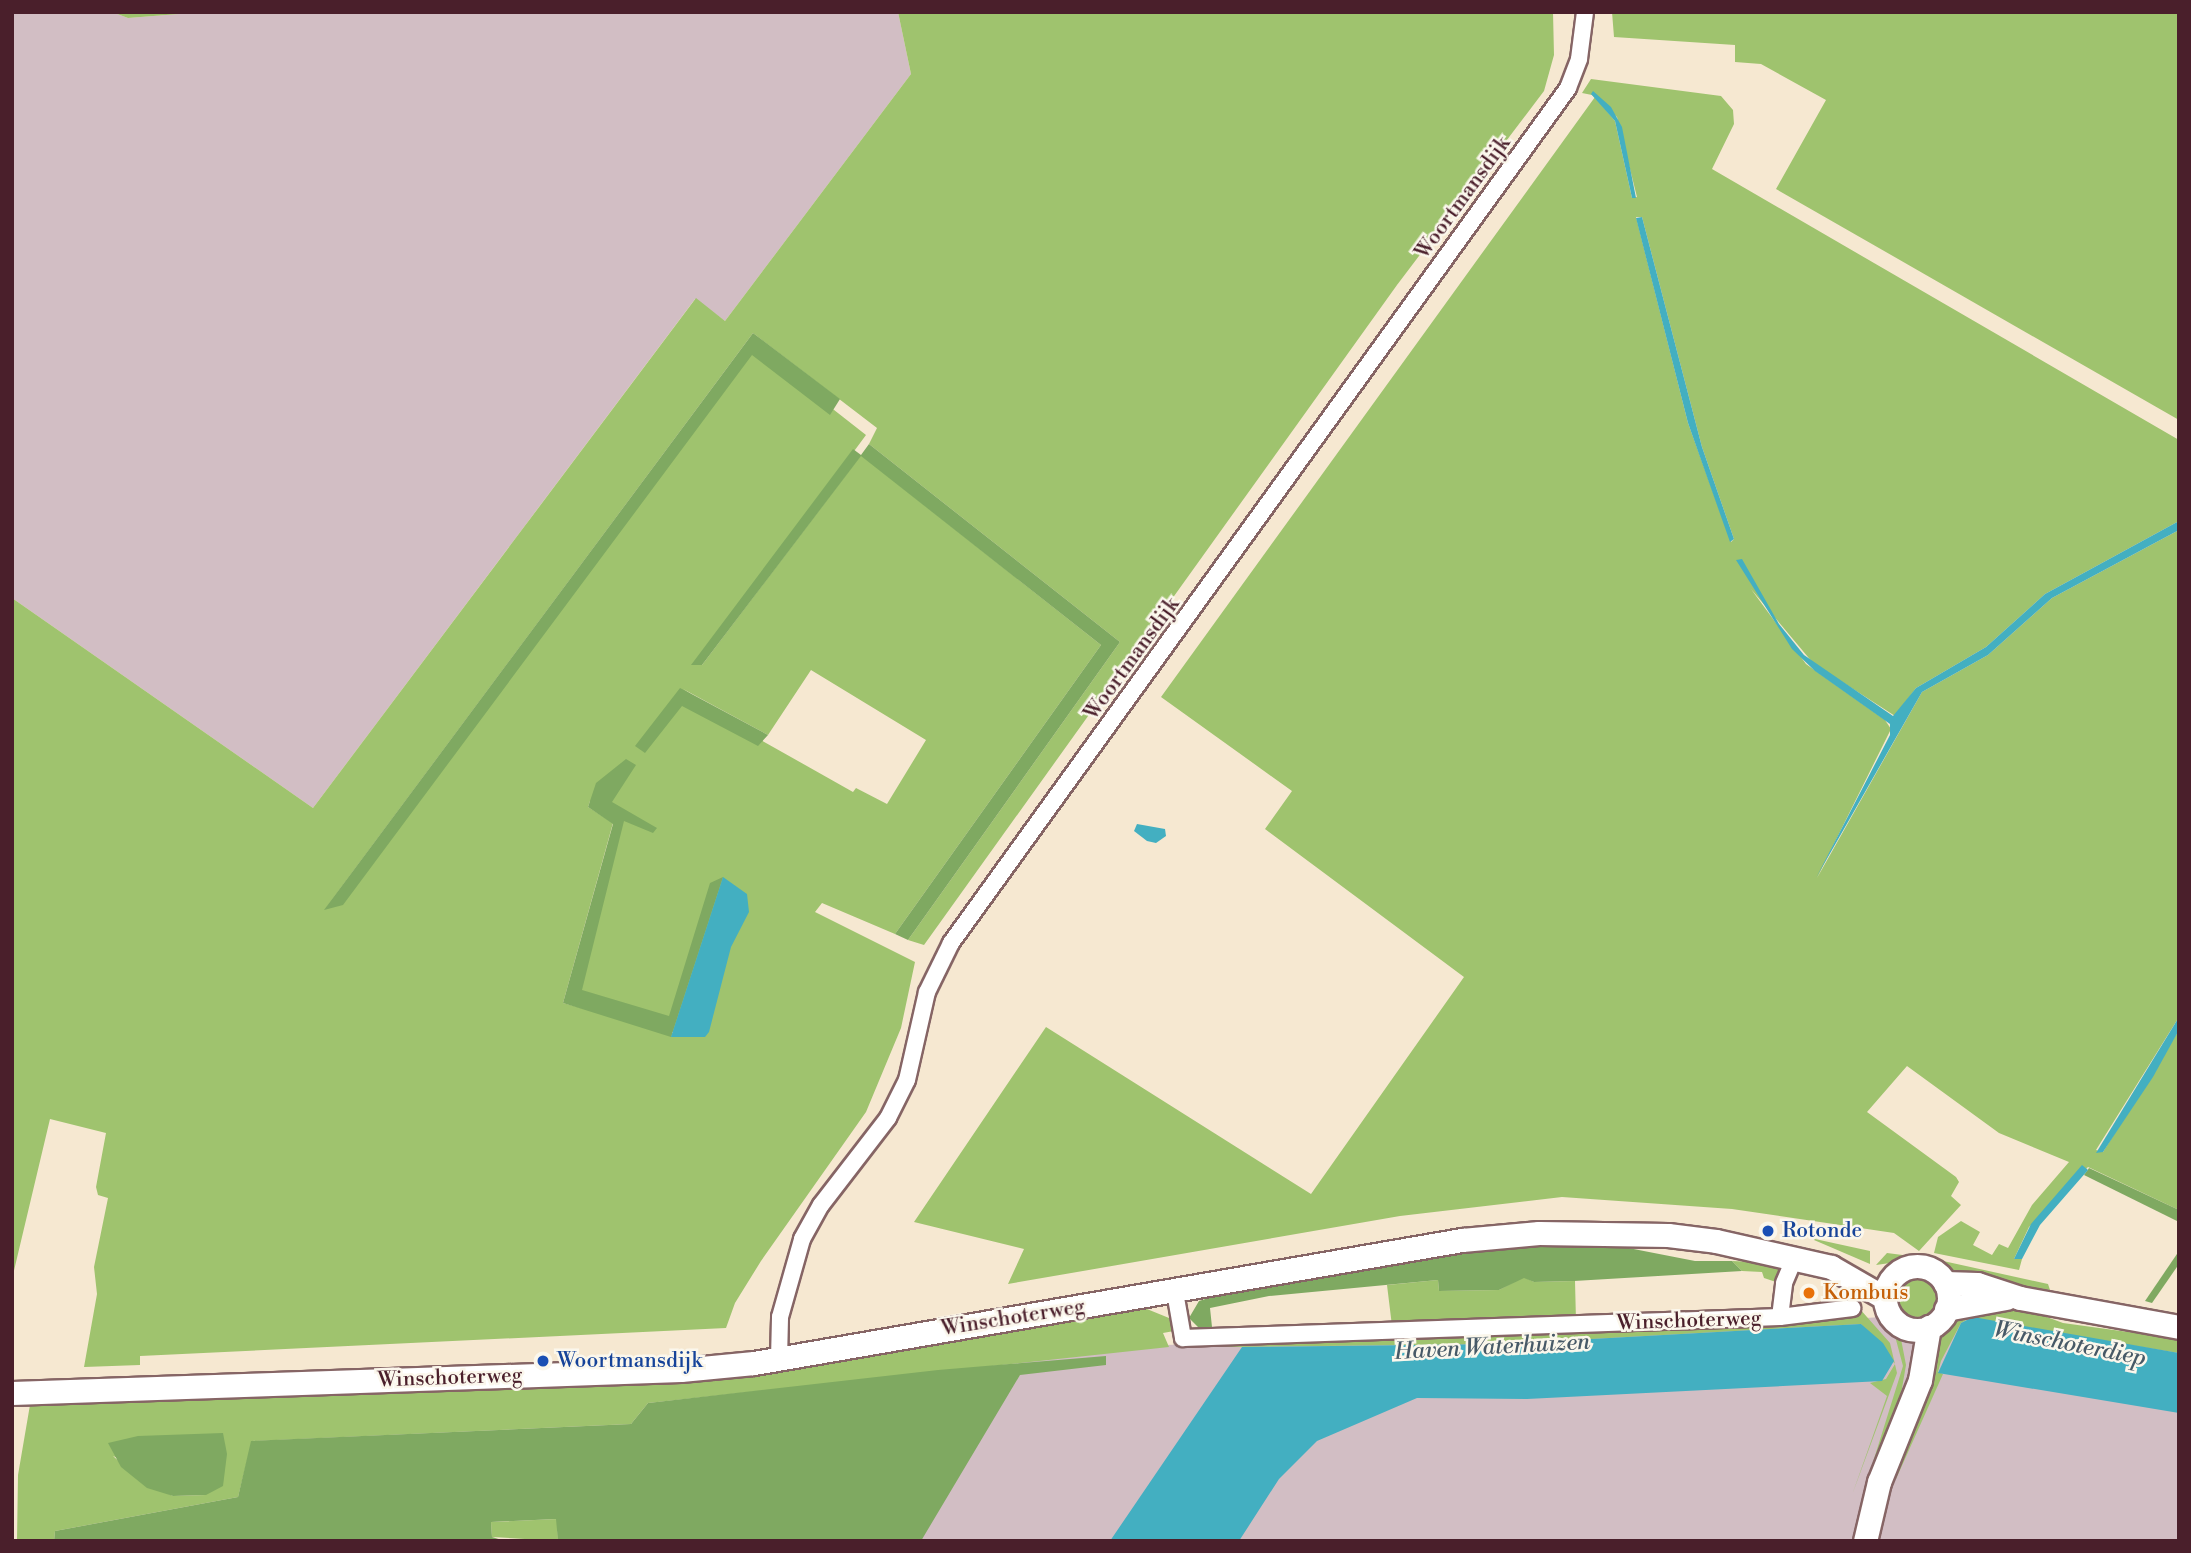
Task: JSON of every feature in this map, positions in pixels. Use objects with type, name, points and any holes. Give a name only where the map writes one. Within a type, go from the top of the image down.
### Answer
[{"type":"main road","name":"Winschoterweg","points":[[12,1393],[681,1370],[779,1359],[1475,1238],[1601,1232],[1716,1241],[1795,1257],[1866,1283],[1885,1298]]},
{"type":"main road","name":"Winschoterweg","points":[[1716,1241],[1735,1237],[1791,1245],[1896,1274]]},
{"type":"main road","points":[[1912,1393],[1910,1345],[1902,1326],[1890,1314],[1885,1298],[1896,1274],[1924,1267],[1945,1283],[1977,1284],[2020,1298],[2179,1327]]},
{"type":"main road","points":[[1945,1283],[1946,1309]]},
{"type":"main road","points":[[1865,1541],[1879,1482],[1912,1393],[1920,1380],[1928,1327],[1946,1309],[1977,1300],[2020,1298]]},
{"type":"main road","points":[[1902,1326],[1928,1327]]},
{"type":"street","name":"Woortmansdijk","points":[[779,1359],[780,1317],[802,1239],[901,1093],[927,992],[951,943],[1568,88],[1579,59],[1585,12]]},
{"type":"street","name":"Winschoterweg","points":[[1780,1317],[1784,1283],[1795,1257]]},
{"type":"street","name":"Winschoterweg","points":[[1175,1292],[1183,1338],[1780,1317],[1852,1308]]},
{"type":"shaded area","points":[[12,12],[112,12],[128,18],[204,12],[898,12],[911,74],[725,321],[695,299],[313,808],[12,598]]},
{"type":"shaded area","points":[[1952,1316],[2179,1347],[2179,1541],[918,1541],[1024,1354],[1105,1346],[1482,1339],[1883,1317],[1896,1331],[1914,1337],[1938,1332]]},
{"type":"green space","points":[[112,12],[204,12],[128,18]]},
{"type":"green space","points":[[898,12],[1553,12],[1554,55],[1544,91],[1397,285],[924,945],[908,940],[1120,642],[869,444],[877,428],[753,333],[325,909],[751,345],[866,435],[696,665],[702,665],[861,455],[1101,645],[895,934],[822,903],[815,912],[915,962],[901,1028],[866,1112],[761,1261],[735,1303],[726,1328],[140,1356],[140,1365],[84,1367],[97,1294],[94,1267],[108,1198],[98,1195],[96,1187],[106,1133],[50,1119],[12,1279],[12,598],[313,808],[696,298],[725,321],[911,74]],"holes":[[[811,670],[926,740],[887,804],[856,788],[853,792],[759,739],[683,689],[768,735]],[[590,801],[619,818],[571,996],[683,1036],[563,1003],[613,823],[588,807]]]},
{"type":"green space","points":[[1612,12],[2179,12],[2179,420],[1776,189],[1826,100],[1761,64],[1735,62],[1735,45],[1614,37]]},
{"type":"green space","points":[[1591,79],[1721,96],[1733,110],[1734,124],[1712,169],[2179,440],[2179,521],[2045,594],[1986,647],[1916,688],[1895,716],[1813,663],[1751,589],[1806,664],[1885,720],[1891,729],[1817,878],[1922,692],[1988,655],[2052,598],[2179,530],[2179,1017],[2096,1150],[2103,1152],[2179,1030],[2179,1210],[2088,1167],[2029,1227],[2014,1259],[2022,1259],[2019,1270],[1934,1253],[1938,1237],[1961,1221],[1980,1232],[1973,1245],[1992,1255],[1999,1244],[2008,1248],[2032,1205],[2069,1162],[1999,1133],[1907,1066],[1867,1112],[1956,1177],[1959,1182],[1951,1196],[1961,1205],[1919,1251],[1894,1233],[1732,1209],[1562,1197],[1400,1216],[1008,1284],[1024,1249],[914,1222],[1046,1027],[1311,1194],[1464,977],[1265,829],[1292,791],[1161,697],[1595,97],[1582,93]],"holes":[[[1597,99],[1617,117],[1637,197],[1632,198],[1615,121]],[[1636,217],[1642,217],[1702,447],[1734,539],[1731,542],[1688,423]]]},
{"type":"green space","points":[[753,333],[840,399],[830,415],[752,355],[343,905],[324,910]]},
{"type":"green space","points":[[869,444],[1120,642],[908,940],[895,934],[1101,645],[861,456],[702,665],[691,665],[853,449],[861,455]]},
{"type":"green space","points":[[680,688],[768,735],[758,746],[682,706],[645,753],[635,746]]},
{"type":"green space","points":[[626,759],[636,765],[612,802],[657,828],[653,833],[624,821],[582,990],[669,1016],[710,883],[723,877],[671,1037],[563,1003],[613,824],[588,807],[596,783]]},
{"type":"green space","points":[[2089,1168],[2179,1210],[2179,1222],[2084,1175]]},
{"type":"green space","points":[[1814,1240],[1870,1251],[1870,1264]]},
{"type":"green space","points":[[1608,1244],[1695,1261],[1732,1261],[1742,1271],[1574,1281],[1534,1282],[1524,1278],[1499,1290],[1439,1291],[1438,1280],[1269,1296],[1210,1308],[1212,1327],[1199,1328],[1189,1318],[1199,1301],[1243,1287],[1477,1247]]},
{"type":"green space","points":[[2179,1251],[2179,1264],[2152,1303],[2145,1301]]},
{"type":"green space","points":[[1887,1253],[1918,1257],[1918,1259],[1876,1265]]},
{"type":"green space","points":[[1934,1259],[2048,1284],[2050,1290],[1946,1272]]},
{"type":"green space","points":[[1732,1261],[1777,1263],[1785,1269],[1779,1283],[1764,1278],[1762,1272],[1742,1271]]},
{"type":"green space","points":[[1524,1277],[1534,1282],[1575,1281],[1576,1321],[1392,1326],[1387,1285],[1438,1280],[1439,1291],[1499,1290]]},
{"type":"green space","points":[[1917,1277],[1931,1283],[1937,1297],[1931,1311],[1917,1317],[1903,1311],[1897,1297],[1903,1283]]},
{"type":"green space","points":[[1865,1296],[1879,1307],[1901,1339],[1906,1365],[1900,1400],[1864,1491],[1903,1366],[1895,1336]]},
{"type":"green space","points":[[1982,1305],[2023,1308],[2063,1323],[2179,1339],[2179,1353],[1968,1319],[1961,1323],[1941,1361],[1938,1372],[1943,1374],[1896,1479],[1892,1472],[1938,1332],[1955,1312]]},
{"type":"green space","points":[[1142,1307],[1169,1318],[1174,1331],[1163,1333],[1169,1347],[648,1403],[631,1424],[252,1441],[238,1497],[55,1531],[54,1541],[17,1541],[18,1475],[31,1399],[755,1375]],"holes":[[[113,1456],[206,1495],[173,1496],[142,1482]]]},
{"type":"green space","points":[[1859,1308],[1890,1343],[1895,1364],[1861,1324],[1502,1344],[1232,1347],[1196,1345],[1196,1341],[1850,1318],[1851,1310]]},
{"type":"green space","points":[[1106,1356],[1106,1365],[1020,1375],[921,1541],[558,1541],[556,1519],[491,1522],[492,1537],[505,1541],[54,1541],[55,1531],[238,1497],[251,1441],[631,1424],[648,1403],[938,1370]]},
{"type":"green space","points":[[1895,1364],[1897,1373],[1852,1495],[1887,1396],[1870,1383],[1886,1379]]},
{"type":"green space","points":[[223,1433],[227,1454],[223,1486],[206,1495],[173,1496],[147,1488],[121,1467],[108,1443],[138,1436]]},
{"type":"green space","points":[[557,1519],[558,1541],[492,1537],[491,1522]]},
{"type":"water","points":[[1593,91],[1611,107],[1622,127],[1636,198],[1632,198],[1615,121],[1591,94]]},
{"type":"water","points":[[1642,217],[1702,447],[1734,539],[1730,542],[1688,423],[1636,218]]},
{"type":"water","points":[[2179,521],[2179,530],[2052,598],[1988,655],[1922,692],[1816,878],[1890,735],[1890,724],[1815,671],[1792,649],[1736,560],[1742,559],[1779,624],[1804,655],[1893,716],[1916,688],[1986,647],[2045,594]]},
{"type":"water","points":[[1137,824],[1165,829],[1166,836],[1156,843],[1147,841],[1134,831]]},
{"type":"water","points":[[723,877],[747,894],[749,912],[731,947],[709,1032],[705,1037],[671,1037]]},
{"type":"water","points":[[2179,1017],[2179,1030],[2153,1077],[2103,1152],[2096,1153]]},
{"type":"water","points":[[2082,1165],[2088,1170],[2040,1225],[2022,1259],[2014,1259],[2031,1224]]},
{"type":"water","name":"Winschoterdiep","points":[[1973,1317],[2179,1353],[2179,1413],[1938,1373],[1961,1323]]},
{"type":"water","name":"Haven Waterhuizen","points":[[1861,1324],[1883,1343],[1894,1361],[1882,1381],[1527,1399],[1417,1398],[1317,1441],[1279,1479],[1239,1541],[1110,1541],[1242,1347],[1502,1344]]},
{"type":"place","name":"Rotonde","points":[[1768,1231]]},
{"type":"place","name":"Kombuis","points":[[1809,1293]]},
{"type":"place","name":"Woortmansdijk","points":[[543,1361]]}]
